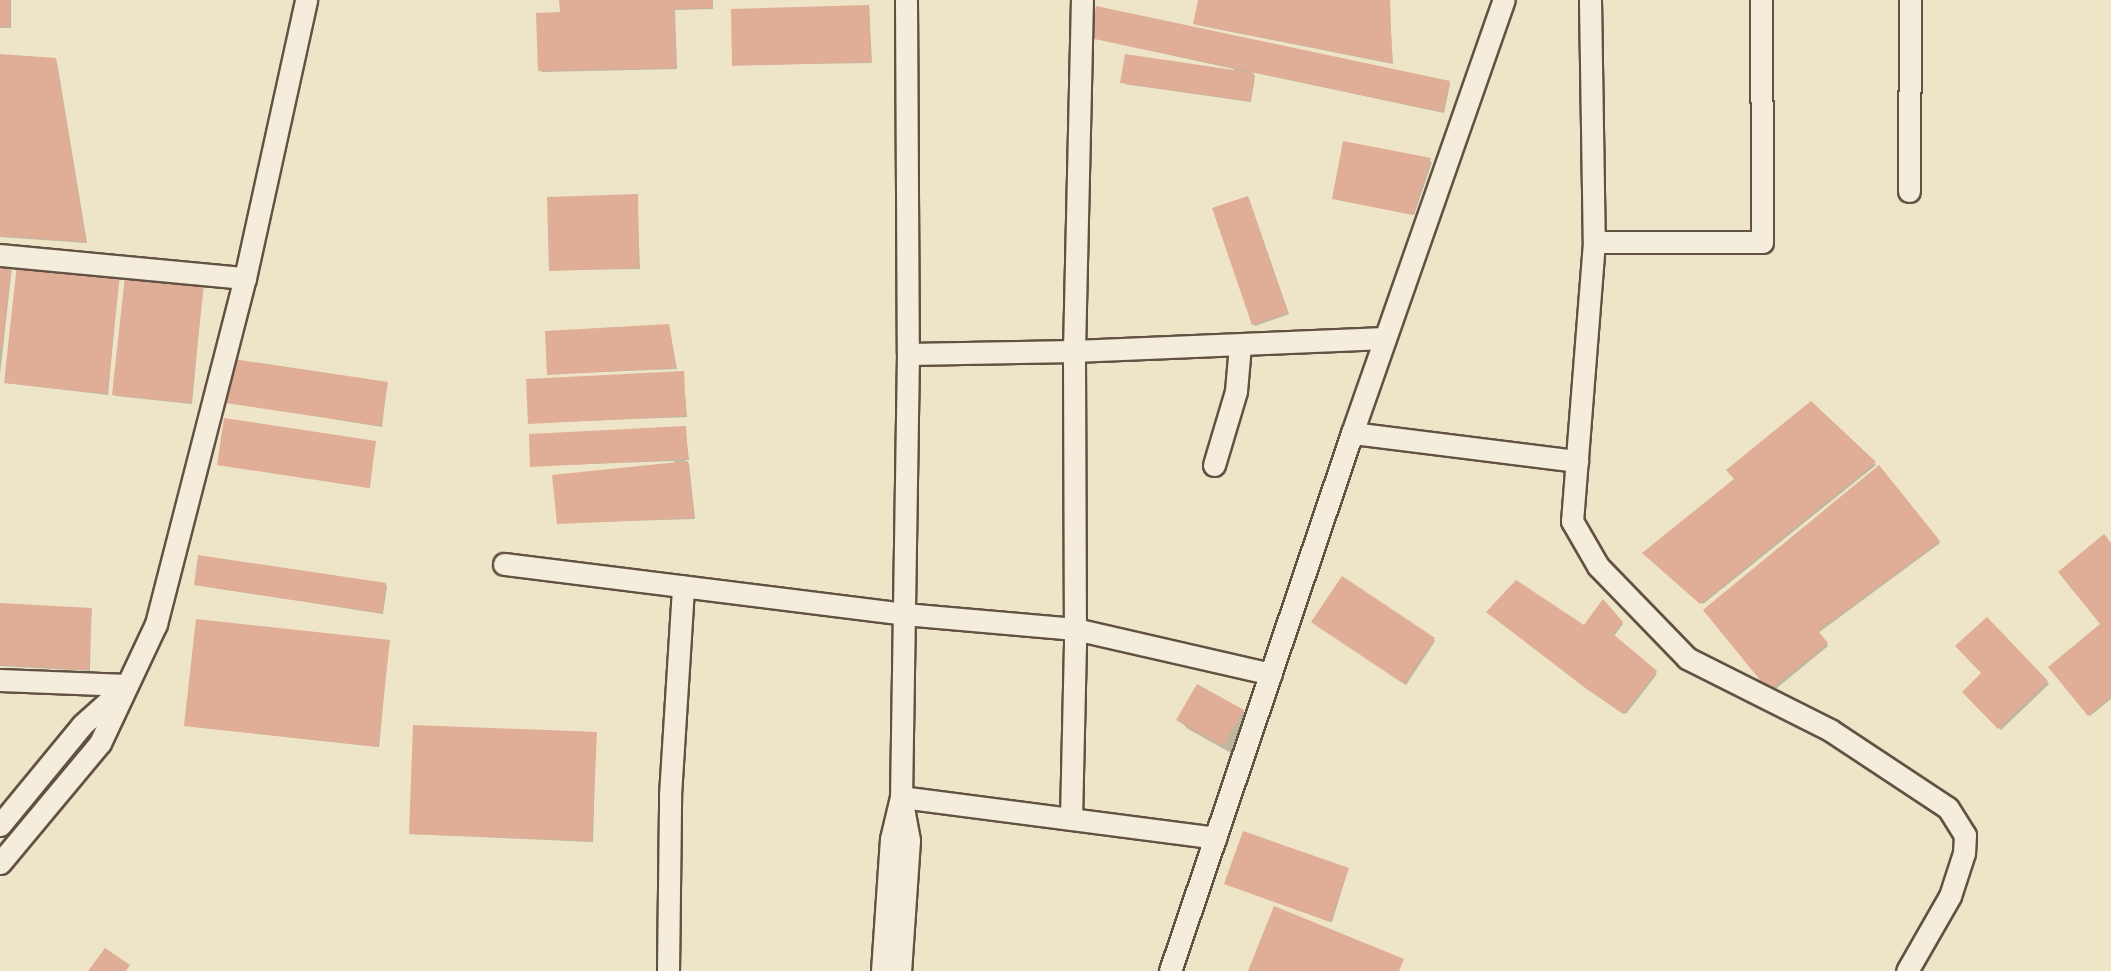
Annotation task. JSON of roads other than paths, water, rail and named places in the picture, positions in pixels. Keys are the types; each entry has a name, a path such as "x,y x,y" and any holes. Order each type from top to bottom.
{"street":[{"path":"0,863 100,743 156,624 245,278 306,0"},
{"path":"900,971 909,839 901,797 908,354 906,0"},
{"path":"1071,820 1075,629 1074,351 1082,0"},
{"path":"1170,971 1352,433 1504,0"},
{"path":"1590,0 1594,242 1572,521 1598,566 1688,658 1830,730 1948,808 1965,835 1964,853 1950,896 1907,971"},
{"path":"1594,242 1762,242 1762,0"},
{"path":"1909,191 1910,0"},
{"path":"0,254 245,278"},
{"path":"908,354 1074,351 1385,338"},
{"path":"1214,465 1236,391 1240,345"},
{"path":"1352,433 1577,461"},
{"path":"504,564 904,614 1075,629 1271,674"},
{"path":"668,971 670,795 683,586"},
{"path":"0,680 127,685"},
{"path":"0,825 82,725 127,685"},
{"path":"901,797 1215,838"},
{"path":"882,971 891,839 901,797"}]}
